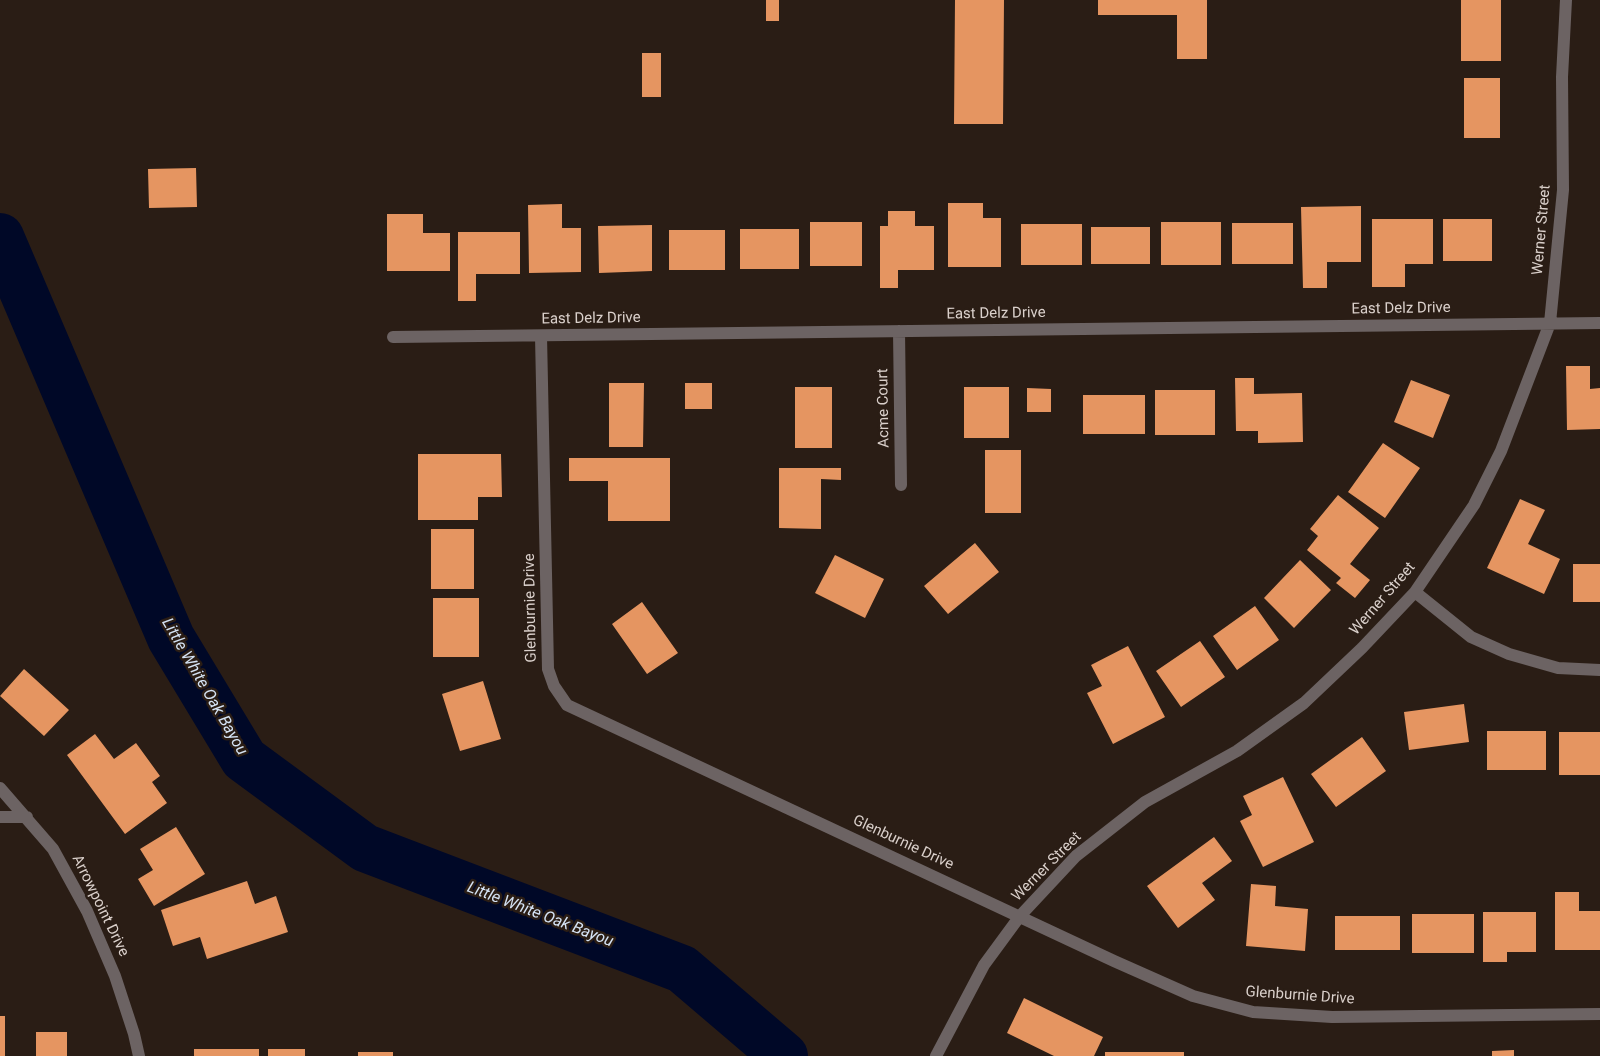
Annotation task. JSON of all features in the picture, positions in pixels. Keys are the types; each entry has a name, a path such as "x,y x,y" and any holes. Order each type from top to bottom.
{"street":[{"name":"Werner Street","path":"936,1056 984,965 1020,916 1076,856 1145,802 1237,751 1304,703 1362,648 1415,592 1474,505 1501,451 1550,324 1563,190 1563,52 1566,0"},
{"name":"East Delz Drive","path":"393,337 1600,323"},
{"name":"Acme Court","path":"899,331 901,485"},
{"name":"Glenburnie Drive","path":"541,336 548,669 554,686 567,705 1020,916 1114,962 1193,996 1253,1012 1332,1017 1600,1014"},
{"path":"1415,592 1471,637 1509,654 1558,668 1600,670"},
{"name":"Arrowpoint Drive","path":"0,788 53,849 87,911 115,976 139,1056"},
{"path":"0,817 27,817"}],"building":[{"path":"766,0 779,0 779,21 766,21"},
{"path":"955,0 1004,0 1003,124 954,124"},
{"path":"1098,0 1207,0 1207,59 1177,59 1177,15 1098,15"},
{"path":"1461,0 1501,0 1501,61 1461,61"},
{"path":"642,53 661,53 661,97 642,97"},
{"path":"1464,78 1500,78 1500,138 1464,138"},
{"path":"196,168 197,207 149,208 148,169"},
{"path":"948,203 983,203 983,218 1001,218 1001,267 948,267"},
{"path":"562,204 562,228 581,228 581,272 529,273 528,205"},
{"path":"1361,206 1361,262 1327,262 1327,288 1303,288 1301,207"},
{"path":"888,211 915,211 915,226 934,226 934,270 898,270 898,288 880,288 880,226 888,226"},
{"path":"387,214 423,214 423,233 450,233 450,271 387,271"},
{"path":"1372,219 1433,219 1433,264 1405,264 1405,287 1372,287"},
{"path":"1443,219 1492,219 1492,261 1443,261"},
{"path":"810,222 862,222 862,266 810,266"},
{"path":"1161,222 1221,222 1221,265 1161,265"},
{"path":"1232,223 1293,223 1293,264 1232,264"},
{"path":"1021,224 1082,224 1082,265 1021,265"},
{"path":"652,225 652,271 599,273 598,226"},
{"path":"1091,227 1150,227 1150,264 1091,264"},
{"path":"740,229 799,229 799,269 740,269"},
{"path":"669,230 725,230 725,270 669,270"},
{"path":"458,232 520,232 520,274 476,274 476,301 458,301"},
{"path":"1566,366 1590,366 1590,389 1600,388 1600,429 1567,430"},
{"path":"1235,378 1254,378 1254,394 1302,393 1303,442 1258,443 1258,431 1236,431"},
{"path":"1411,380 1450,395 1433,438 1394,422"},
{"path":"609,383 644,383 643,447 609,447"},
{"path":"685,383 712,383 712,409 685,409"},
{"path":"795,387 832,387 832,448 795,448"},
{"path":"964,387 1009,387 1009,438 964,438"},
{"path":"1027,388 1051,389 1051,412 1027,412"},
{"path":"1155,390 1215,390 1215,435 1155,435"},
{"path":"1083,395 1145,395 1145,434 1083,434"},
{"path":"1383,443 1420,468 1385,518 1348,492"},
{"path":"985,450 1021,450 1021,513 985,513"},
{"path":"418,454 501,454 502,497 478,497 478,520 418,520"},
{"path":"569,458 670,458 670,521 608,521 608,481 569,481"},
{"path":"779,468 841,468 841,480 821,479 821,529 779,528"},
{"path":"1338,495 1379,528 1350,564 1370,580 1355,598 1336,583 1341,578 1307,550 1318,536 1310,529"},
{"path":"1520,499 1545,510 1528,544 1560,559 1544,594 1487,568"},
{"path":"431,529 474,529 474,589 431,589"},
{"path":"975,543 999,572 948,614 924,586"},
{"path":"835,555 884,579 865,618 815,593"},
{"path":"1300,560 1331,590 1294,628 1264,598"},
{"path":"1573,564 1600,564 1600,602 1573,602"},
{"path":"433,598 479,598 479,657 433,657"},
{"path":"642,602 678,653 647,674 612,624"},
{"path":"1255,606 1279,640 1237,670 1213,636"},
{"path":"1200,641 1225,677 1181,707 1156,671"},
{"path":"1128,646 1165,717 1113,744 1087,693 1102,686 1091,665"},
{"path":"24,669 69,710 44,736 0,696"},
{"path":"483,681 501,739 460,751 442,694"},
{"path":"1464,704 1469,742 1409,750 1404,712"},
{"path":"1487,731 1546,731 1546,770 1487,770"},
{"path":"1559,732 1600,732 1600,775 1559,775"},
{"path":"95,734 114,759 136,743 160,776 152,782 167,803 125,834 67,755"},
{"path":"1362,737 1386,771 1336,807 1311,774"},
{"path":"1283,777 1314,842 1263,867 1240,821 1252,815 1243,796"},
{"path":"176,827 205,874 154,906 138,879 153,870 140,849"},
{"path":"1214,837 1232,861 1202,883 1215,900 1178,928 1147,886"},
{"path":"247,881 255,904 276,896 288,932 207,959 200,937 173,946 161,910"},
{"path":"1251,884 1276,886 1275,906 1308,909 1305,951 1246,946"},
{"path":"1555,892 1579,892 1579,911 1600,911 1600,950 1555,950"},
{"path":"1483,912 1536,912 1536,952 1507,952 1507,962 1483,962"},
{"path":"1412,914 1474,914 1474,953 1412,953"},
{"path":"1335,916 1400,916 1400,950 1335,950"},
{"path":"1024,998 1103,1037 1094,1056 1054,1056 1007,1033"},
{"path":"0,1016 5,1016 5,1056 0,1056"},
{"path":"36,1032 67,1032 67,1056 36,1056"},
{"path":"194,1049 259,1049 259,1056 194,1056"},
{"path":"268,1049 305,1049 305,1056 268,1056"},
{"path":"1514,1050 1514,1056 1492,1056 1492,1051"},
{"path":"358,1052 393,1052 393,1056 358,1056"},
{"path":"1105,1052 1184,1052 1184,1056 1105,1056"}],"waterway":[{"name":"Little White Oak Bayou","path":"0,237 171,638 244,759 365,848 682,969 784,1056"}]}
